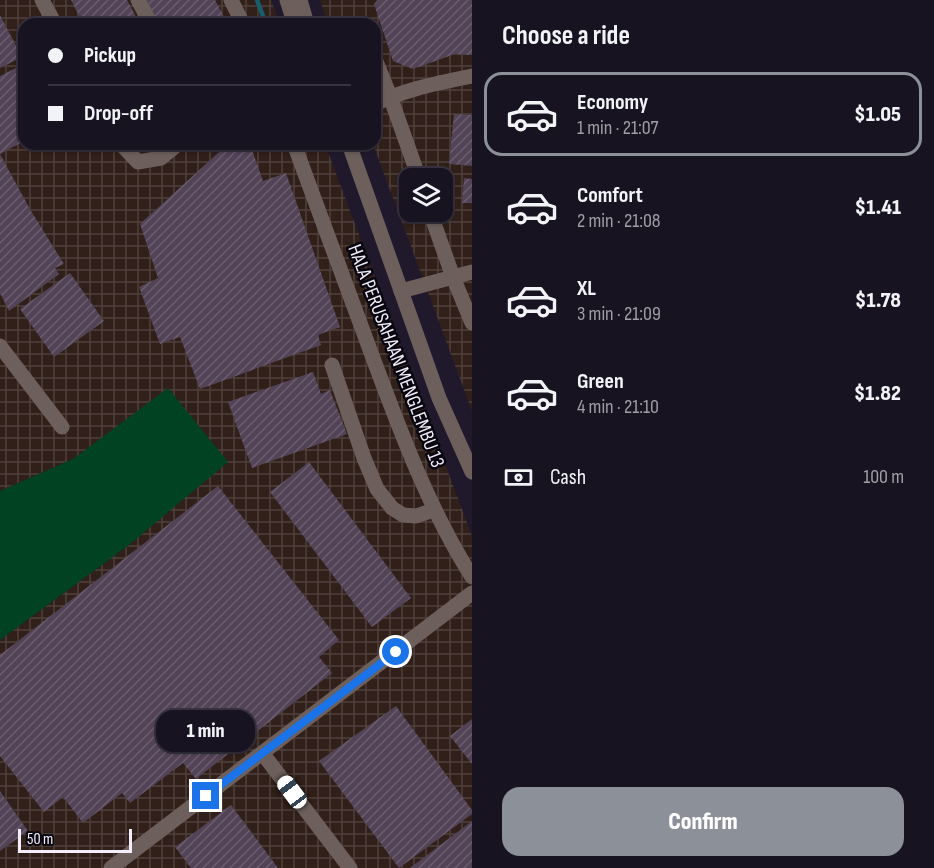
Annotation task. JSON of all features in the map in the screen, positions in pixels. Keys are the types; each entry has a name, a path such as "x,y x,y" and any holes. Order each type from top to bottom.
{"street":[{"path":"42,0 52,18"},
{"path":"138,0 148,18"},
{"path":"231,0 240,18"},
{"path":"286,0 293,18"},
{"path":"300,0 305,18"},
{"path":"381,74 415,168"},
{"path":"381,101 390,96 433,84 472,76"},
{"path":"127,150 138,162 161,158 170,150"},
{"name":"HALA PERUSAHAAN MENGLEMBU 13","path":"296,150 400,430 434,510 455,551 472,577"},
{"name":"HALA PERUSAHAAN MENGLEMBU 13","path":"351,150 439,398 472,472"},
{"path":"434,222 472,323"},
{"path":"400,291 472,272"},
{"path":"0,346 62,427"},
{"path":"332,365 376,489 392,508 403,515 416,516 434,510"},
{"path":"111,868 472,593"},
{"path":"263,754 350,868"}],"shaded area":[{"path":"0,0 271,0 278,18 18,18 18,150 327,150 472,536 472,868 0,868 0,640 129,545 73,459 0,491"},
{"path":"320,0 472,0 472,411 402,222 453,222 453,168 399,168 399,214 375,150 381,150 381,18 326,18"}],"green space":[{"path":"168,388 228,462 129,545 0,640 0,491 73,459"}],"building":[{"path":"71,0 127,0 137,18 80,18"},
{"path":"146,0 215,0 225,18 156,18"},
{"path":"378,0 472,0 472,55 455,54 413,69 393,61 381,25 381,18 379,18 374,4"},
{"path":"0,15 18,49 18,59 0,68"},
{"path":"18,67 18,144 0,154 0,76"},
{"path":"454,114 472,115 472,166 449,164"},
{"path":"221,150 252,150 263,181 286,173 340,327 318,335 321,345 200,389 180,337 160,344 139,287 158,278 140,224"},
{"path":"0,154 31,211 64,264 55,268 59,274 9,311 0,293"},
{"path":"464,178 472,179 472,203 462,203"},
{"path":"70,273 104,321 54,357 20,309"},
{"path":"313,372 321,394 330,390 347,434 252,468 228,402"},
{"path":"309,462 411,598 372,627 270,492"},
{"path":"218,486 339,640 319,657 332,673 196,779 183,763 130,803 122,793 83,823 63,797 44,812 0,756 0,655"},
{"path":"396,706 472,810 472,814 399,868 319,761"},
{"path":"472,719 472,764 450,736"},
{"path":"0,791 28,831 0,851"},
{"path":"231,805 278,868 191,868 175,847"},
{"path":"472,821 472,868 410,868"}],"waterway":[{"path":"257,0 264,18"}],"route":[{"path":"206,796 396,652"}]}
